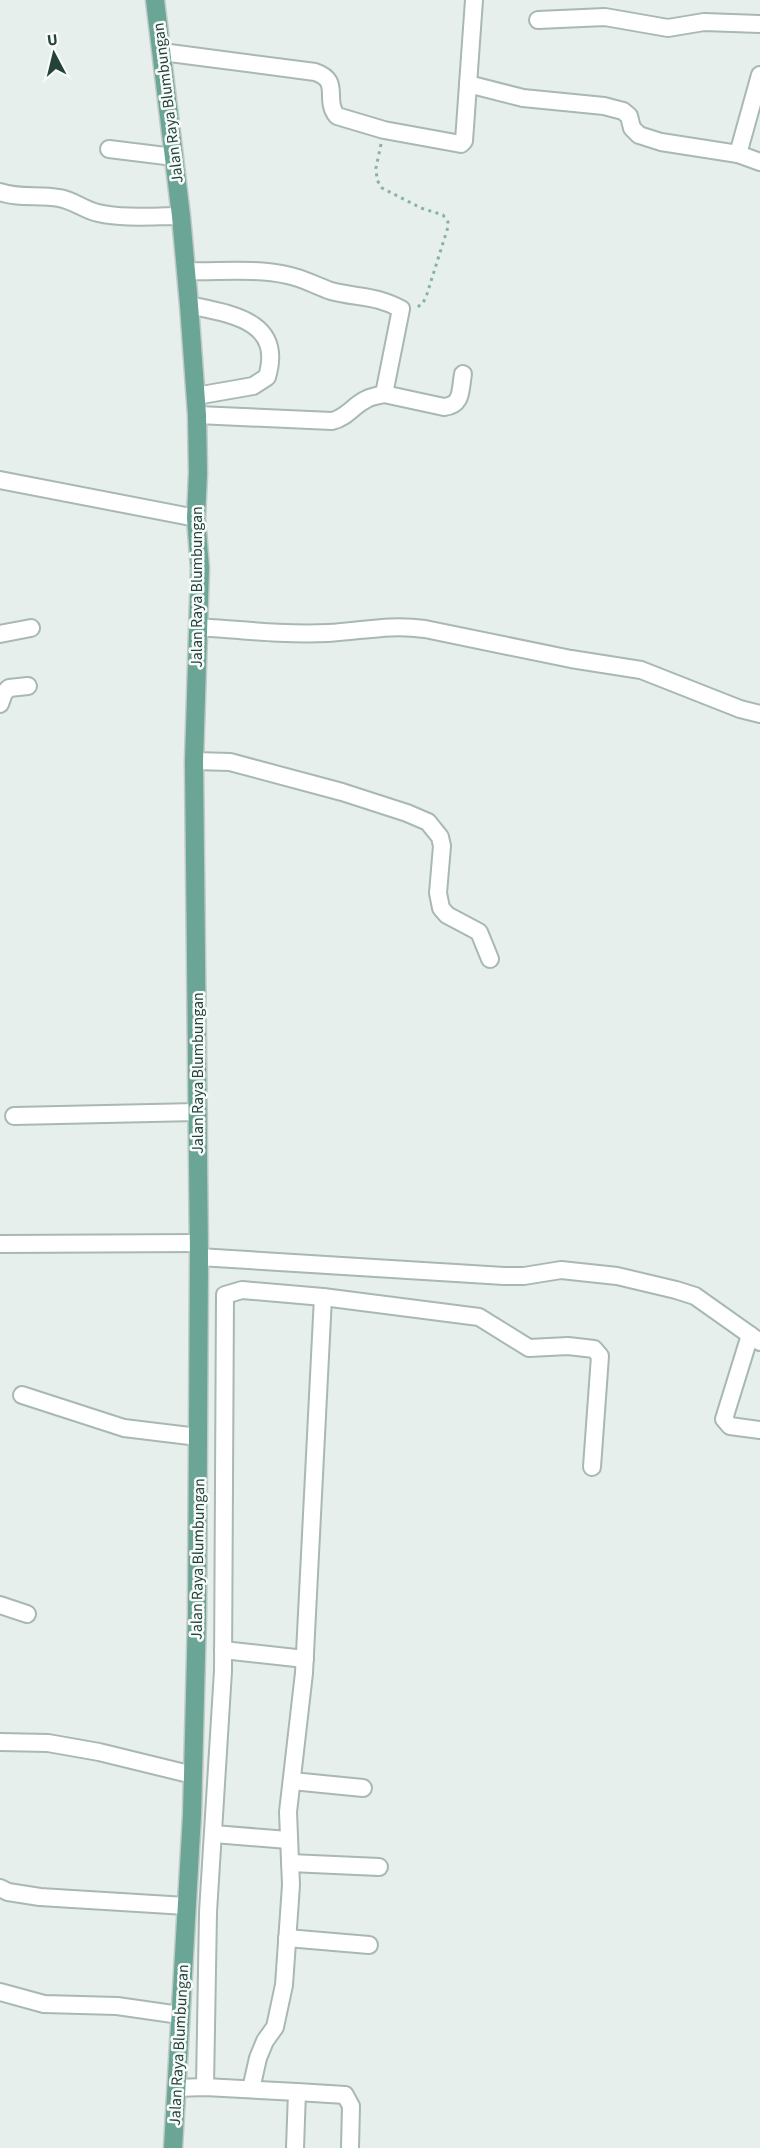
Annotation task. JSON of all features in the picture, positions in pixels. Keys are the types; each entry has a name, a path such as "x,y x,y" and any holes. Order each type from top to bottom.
{"main road":[{"name":"Jalan Raya Blumbungan","path":"155,0 181,216 189,305 197,415 196,518 200,568 194,761 199,1250 193,1775 173,2148"}],"street":[{"path":"162,52 315,72 323,75 331,84 331,103 333,112 337,116 384,130 461,144 464,141 474,0"},
{"path":"538,20 605,17 668,28 704,22 760,24"},
{"path":"738,154 754,118 760,75"},
{"path":"468,84 523,98 604,106 623,111 629,116 632,128 639,135 661,142 738,154 760,162"},
{"path":"109,150 174,157"},
{"path":"0,192 9,195 56,197 96,212 122,216 181,216"},
{"path":"186,271 287,275 329,290 387,301 401,309 384,394"},
{"path":"189,305 232,315 254,326 264,334 271,354 267,377 254,386 195,396"},
{"path":"197,415 332,421 341,419 362,401 384,394 444,407 453,406 459,399 463,374"},
{"path":"0,480 196,518"},
{"path":"198,627 284,633 330,633 380,626 425,629 640,670 740,709 760,714"},
{"path":"0,634 31,628"},
{"path":"0,704 4,693 9,688 28,686"},
{"path":"194,761 230,762 342,792 428,822 440,837 442,846 438,893 441,908 447,915 479,932 490,959"},
{"path":"14,1116 197,1112"},
{"path":"0,1244 199,1250 504,1276 524,1276 561,1270 617,1276 695,1296 755,1339 724,1419 730,1426 760,1430"},
{"path":"205,2087 208,1912 223,1650 225,1295 242,1290 479,1317 529,1348 568,1346 594,1349 600,1356 592,1467"},
{"path":"251,2090 258,2058 265,2041 275,2027 284,1985 290,1863 288,1812 305,1659 324,1298"},
{"path":"22,1395 124,1428 198,1437"},
{"path":"0,1605 27,1614"},
{"path":"223,1650 305,1659"},
{"path":"0,1742 48,1743 99,1752 193,1775"},
{"path":"292,1781 363,1788"},
{"path":"214,1834 288,1840"},
{"path":"290,1863 379,1867"},
{"path":"0,1888 8,1892 40,1897 186,1906"},
{"path":"287,1938 369,1945"},
{"path":"0,1992 44,2004 117,2007 180,2015"},
{"path":"176,2088 205,2087 345,2095 351,2106 350,2148"},
{"path":"295,2148 297,2092"}],"path":[{"path":"384,130 376,168 377,180 382,188 421,208 443,215 448,222 423,303 412,310 401,309"}]}
